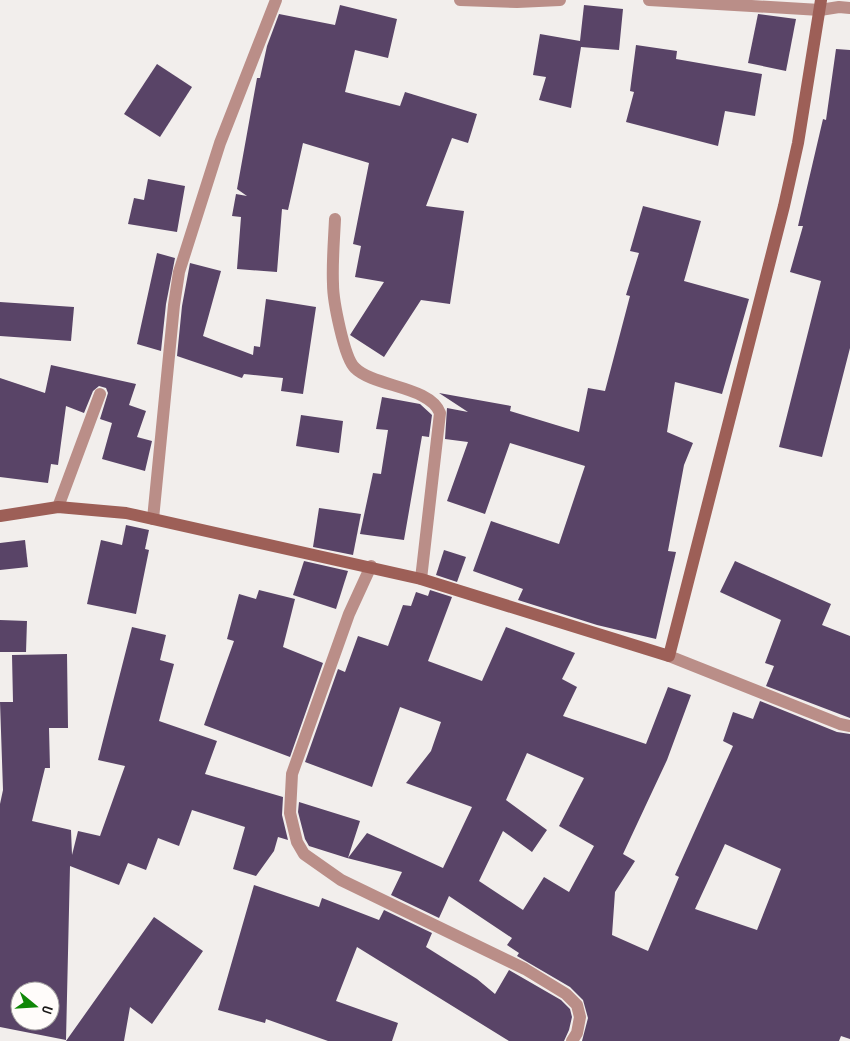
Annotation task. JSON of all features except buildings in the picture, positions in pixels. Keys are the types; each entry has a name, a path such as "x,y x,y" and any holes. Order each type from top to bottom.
{"street":[{"path":"153,519 174,305 180,272 220,143 276,0"},
{"path":"460,0 518,2 560,0"},
{"path":"649,0 820,5 850,8"},
{"path":"669,656 784,206 798,143 820,5"},
{"path":"335,219 333,286 346,355 359,371 426,398 436,405 440,413 421,579"},
{"path":"58,507 100,394"},
{"path":"0,516 58,507 126,513 371,566 421,579 669,656 840,724 850,726"},
{"path":"371,566 349,614 292,774 290,813 296,842 304,854 341,880 543,978 566,994 577,1005 580,1017 572,1041"}]}
